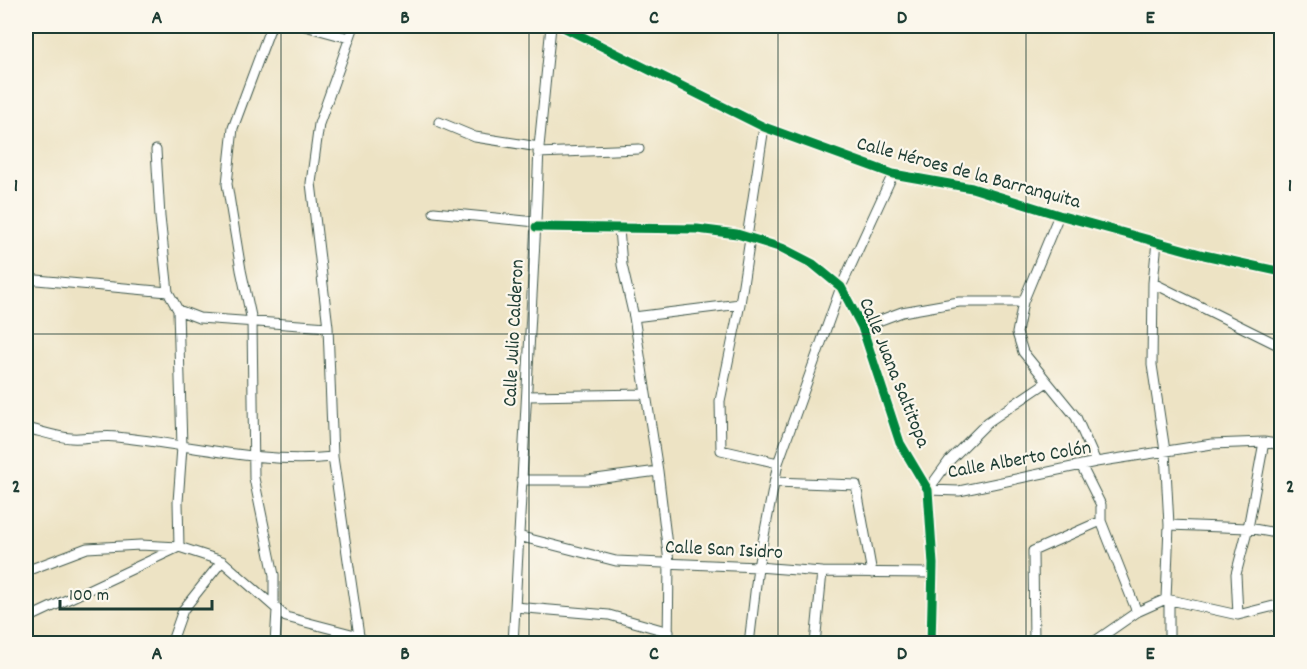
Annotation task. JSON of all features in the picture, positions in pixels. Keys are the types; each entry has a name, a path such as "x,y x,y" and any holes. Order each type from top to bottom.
{"street":[{"path":"271,26 233,128 227,184 252,321 254,478 274,575 275,644"},
{"path":"305,26 349,38"},
{"path":"354,26 319,124 311,183 328,327 333,457 359,636"},
{"name":"Calle Julio Calderon","path":"513,644 538,150 552,26"},
{"name":"Calle Héroes de la Barranquita","path":"561,26 764,127 893,174 972,188 1059,215 1204,255 1281,272"},
{"path":"440,122 476,137 538,150 625,151 639,149"},
{"path":"764,127 740,304 720,401 721,450 778,463"},
{"path":"156,150 168,292 178,310 182,447 178,502 179,547"},
{"path":"749,644 758,567 778,463 842,287 893,174"},
{"name":"Calle Juana Saltitopa","path":"434,212 536,224 619,229 697,229 736,234 782,248 813,264 842,287 862,327 900,444 928,490 932,573 931,644"},
{"path":"1059,215 1023,302 1017,333 1023,352 1076,417 1096,462"},
{"path":"619,229 622,265 634,317 658,471 669,562 668,644"},
{"path":"1157,241 1153,284 1152,364 1165,452 1169,525 1167,600 1169,644"},
{"path":"26,279 168,292"},
{"path":"1153,284 1281,348"},
{"path":"862,327 902,312 959,302 1023,302"},
{"path":"634,317 740,304"},
{"path":"178,310 199,318 328,327"},
{"name":"Calle Alberto Colón","path":"928,490 949,460 988,422 1047,382"},
{"path":"527,396 646,394"},
{"path":"26,428 70,438 115,437 182,447 306,460 333,457"},
{"path":"1238,615 1236,574 1248,528 1264,442"},
{"name":"Calle Alberto Colón","path":"928,490 959,491 1096,462 1212,444 1264,442 1281,445"},
{"path":"1081,465 1101,505 1101,521 1137,612"},
{"path":"521,480 588,480 658,471"},
{"path":"775,482 856,485 872,573"},
{"path":"1034,644 1033,551 1101,521"},
{"path":"1169,525 1248,528 1281,534"},
{"name":"Calle San Isidro","path":"518,536 616,561 669,562 822,572 932,573"},
{"path":"26,571 87,548 140,545 179,547 222,561 286,617 359,636 368,644"},
{"path":"26,619 179,547"},
{"path":"169,643 183,610 222,561"},
{"path":"815,644 822,572"},
{"path":"1091,644 1137,612 1167,600 1238,615 1281,604"},
{"path":"515,607 609,615 669,632"}],"cycle path":[{"path":"561,26 764,127 893,174 972,188 1059,215 1204,255 1282,272"},
{"path":"536,227 697,229 737,234 782,248 813,264 841,287 862,327 900,443 928,490 933,564 931,644"}]}
